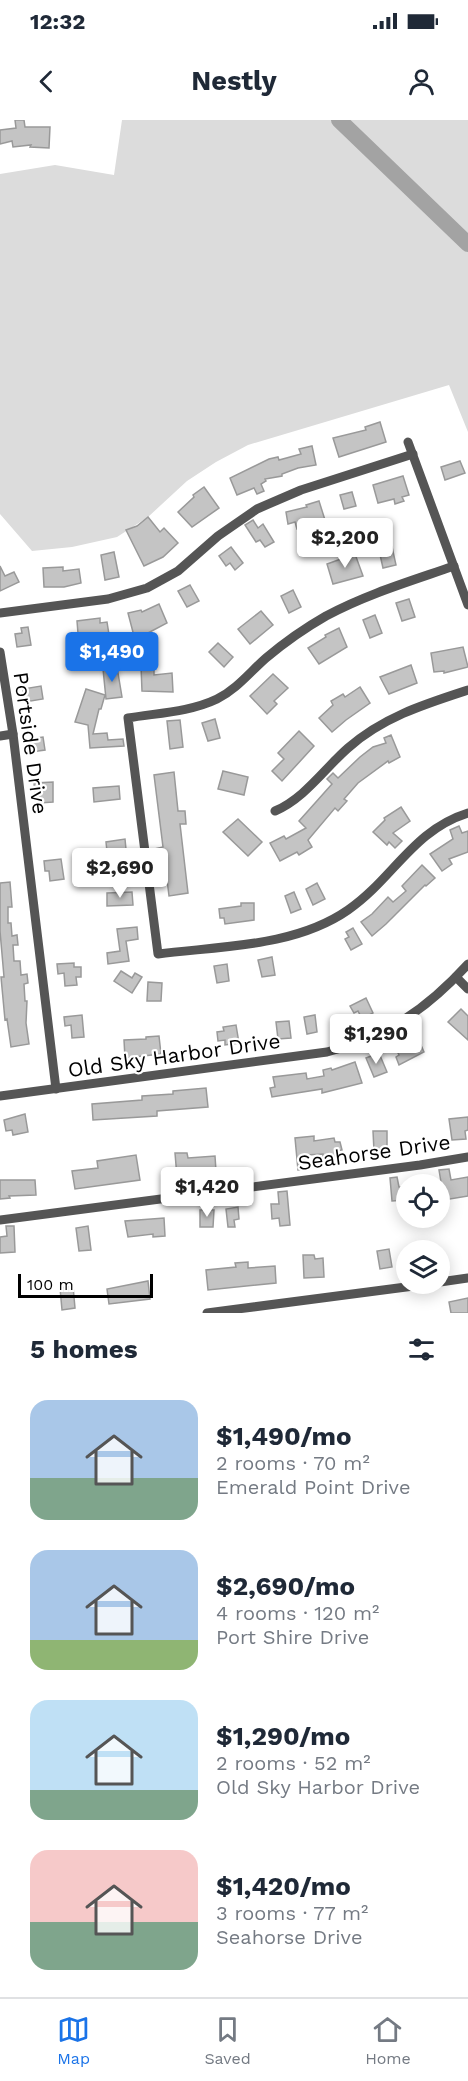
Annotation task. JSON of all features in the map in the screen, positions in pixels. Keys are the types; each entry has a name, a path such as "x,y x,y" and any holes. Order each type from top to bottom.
{"street":[{"path":"408,442 468,605"},
{"path":"0,613 108,599 140,591 178,571 228,528 257,508 301,490 413,454"},
{"path":"454,566 394,586 327,616 296,635 237,686 218,698 186,709 128,718 158,954 268,940 291,935 332,919 363,898 424,836 454,817 468,813"},
{"name":"Portside Drive","path":"0,652 13,734 56,1089"},
{"path":"275,811 297,799 348,748 367,733 410,710 468,690"},
{"path":"0,735 13,734"},
{"name":"Old Sky Harbor Drive","path":"0,1096 327,1052 352,1046 398,1024 436,997 468,964"},
{"path":"456,977 468,989"},
{"name":"Seahorse Drive","path":"0,1220 468,1157"},
{"path":"450,1281 468,1278"},
{"path":"207,1313 396,1288"}],"shaded area":[{"path":"122,120 468,120 468,432 449,385 248,445 187,481 148,517 117,537 72,547 32,551 0,514 0,174 55,165 114,175"}],"building":[{"path":"15,120 24,120 25,127 50,127 49,148 30,147 31,145 13,147 12,141 0,144 0,130 16,128"},
{"path":"380,422 386,442 339,457 333,438 366,430 365,427"},
{"path":"312,446 316,465 298,468 282,476 265,479 266,481 261,484 264,491 257,494 254,488 237,495 230,478 269,459 278,457 279,460 301,454 299,449"},
{"path":"460,461 465,473 445,480 441,467"},
{"path":"403,476 409,495 402,497 404,501 395,504 394,499 378,503 373,485"},
{"path":"204,487 219,508 192,527 178,512 194,497 193,495"},
{"path":"352,492 356,506 344,509 340,495"},
{"path":"319,501 325,520 297,529 295,522 288,524 286,512 307,507 306,505"},
{"path":"148,517 160,532 164,528 178,543 163,557 144,566 126,530 137,526"},
{"path":"253,520 258,528 263,524 274,542 265,547 260,540 256,542 245,525"},
{"path":"231,547 243,563 235,570 230,563 226,566 219,556"},
{"path":"392,547 396,565 383,568 379,550"},
{"path":"114,552 119,577 105,580 101,555"},
{"path":"355,554 363,576 333,584 327,564"},
{"path":"0,566 5,576 14,572 19,582 0,591"},
{"path":"63,567 63,571 79,569 81,583 64,587 44,587 43,568"},
{"path":"190,585 199,601 187,607 178,591"},
{"path":"293,590 301,607 289,613 281,596"},
{"path":"409,599 415,617 402,621 396,603"},
{"path":"159,604 167,623 148,633 134,636 128,613 141,610 142,612"},
{"path":"261,611 273,625 250,644 238,629"},
{"path":"375,615 382,633 370,638 363,620"},
{"path":"100,618 100,623 107,622 110,641 79,646 77,621"},
{"path":"28,627 31,645 17,647 15,634 22,633 21,628"},
{"path":"339,628 347,647 319,664 308,648"},
{"path":"218,643 233,657 224,667 209,652"},
{"path":"463,647 468,667 444,673 444,671 434,672 431,653"},
{"path":"411,665 417,683 389,694 380,677"},
{"path":"141,666 154,666 154,675 172,673 173,692 142,691"},
{"path":"117,667 122,697 106,699 103,669"},
{"path":"273,674 288,688 274,701 277,704 267,714 250,696"},
{"path":"41,686 43,699 25,702 23,689"},
{"path":"360,687 370,703 332,732 319,718 333,705 331,701 343,694 345,697"},
{"path":"86,689 105,695 93,734 107,733 108,740 123,739 124,746 90,748 88,725 75,722"},
{"path":"215,719 220,738 208,741 202,723"},
{"path":"180,720 183,747 170,749 167,721"},
{"path":"299,731 314,746 282,781 272,771 284,759 278,753"},
{"path":"391,735 400,757 389,763 388,761 358,783 344,799 347,801 338,811 335,808 308,840 312,847 299,855 297,852 280,861 270,843 284,836 286,839 306,828 299,821 332,784 327,779 333,773 338,778 373,747 386,743 384,738"},
{"path":"43,737 45,750 31,752 29,739"},
{"path":"223,771 248,777 244,795 218,789"},
{"path":"174,772 178,811 185,811 186,824 180,824 188,893 169,896 164,855 155,856 154,849 163,847 154,775"},
{"path":"53,782 53,802 39,803 39,793 35,793 34,783"},
{"path":"119,786 120,799 94,802 93,788"},
{"path":"401,807 410,821 393,833 402,841 395,848 389,842 387,845 373,832 385,820 384,818"},
{"path":"238,819 262,842 248,856 223,832"},
{"path":"459,826 462,833 468,831 468,852 449,859 452,864 442,871 430,854 453,839 450,830"},
{"path":"125,839 128,870 109,871 106,842"},
{"path":"61,859 64,879 50,881 49,871 45,871 44,861"},
{"path":"422,865 435,878 372,936 361,922 388,897 393,902 406,891 402,886"},
{"path":"10,882 12,907 8,907 8,923 11,923 12,936 17,935 18,945 13,945 14,961 20,961 21,975 27,974 28,983 24,984 29,1044 11,1047 7,1019 5,1020 0,931 0,883"},
{"path":"317,883 325,899 313,905 306,889"},
{"path":"132,892 133,905 107,906 107,893"},
{"path":"294,892 301,909 291,913 285,896"},
{"path":"241,903 254,903 254,920 225,924 224,918 220,918 219,909 241,906"},
{"path":"137,927 138,939 126,941 129,961 108,964 107,953 120,951 117,929"},
{"path":"353,928 362,944 351,950 345,939 349,937 346,932"},
{"path":"272,957 275,975 262,977 258,960"},
{"path":"74,963 74,967 81,967 81,977 76,977 77,985 65,986 64,973 58,974 57,964"},
{"path":"227,964 229,981 217,983 214,966"},
{"path":"121,971 132,978 135,973 142,977 132,993 114,981"},
{"path":"148,982 162,983 161,1001 147,1001"},
{"path":"366,998 373,1013 362,1019 358,1011 354,1013 350,1006"},
{"path":"461,1009 468,1016 468,1040 448,1022"},
{"path":"82,1015 84,1037 72,1038 71,1025 65,1026 64,1017"},
{"path":"315,1015 317,1032 307,1034 304,1017"},
{"path":"289,1021 291,1038 278,1039 276,1022"},
{"path":"236,1025 239,1043 225,1045 225,1040 218,1041 217,1032 224,1031 223,1027"},
{"path":"416,1034 424,1052 399,1065 396,1057 399,1055 394,1045"},
{"path":"159,1036 161,1054 125,1058 124,1040"},
{"path":"379,1053 387,1072 374,1077 366,1058"},
{"path":"355,1062 362,1083 322,1093 322,1089 272,1097 270,1088 275,1087 273,1077 306,1073 307,1079 324,1076 323,1070 331,1068 332,1070"},
{"path":"206,1088 208,1107 157,1111 157,1116 93,1120 92,1104 142,1100 142,1096 173,1094 173,1091"},
{"path":"25,1114 28,1132 13,1135 12,1130 6,1131 4,1120"},
{"path":"468,1117 466,1139 452,1140 449,1119"},
{"path":"373,1131 387,1131 387,1150 374,1151"},
{"path":"314,1136 314,1141 334,1138 335,1142 340,1142 342,1150 336,1151 337,1156 323,1158 323,1154 307,1155 309,1169 298,1170 295,1138"},
{"path":"175,1153 187,1153 188,1158 215,1156 216,1171 188,1173 188,1176 177,1177"},
{"path":"136,1155 140,1180 75,1189 72,1171 98,1168 97,1161"},
{"path":"449,1169 450,1174 440,1174 439,1170"},
{"path":"450,1174 451,1180 468,1177 468,1196 450,1199"},
{"path":"396,1177 396,1201 392,1201 390,1178"},
{"path":"0,1180 35,1180 36,1195 9,1196 10,1198 0,1199"},
{"path":"287,1191 290,1225 280,1226 279,1218 272,1219 271,1204 279,1204 278,1192"},
{"path":"238,1207 239,1219 234,1220 235,1227 228,1227 226,1209"},
{"path":"200,1210 214,1210 213,1227 200,1227"},
{"path":"164,1218 165,1236 153,1237 153,1234 128,1237 125,1221"},
{"path":"6,1226 14,1226 15,1252 0,1253 0,1237 7,1236"},
{"path":"88,1226 91,1250 79,1251 76,1228"},
{"path":"389,1249 392,1267 380,1269 377,1251"},
{"path":"303,1255 314,1255 315,1259 323,1258 324,1277 304,1278"},
{"path":"248,1262 248,1268 275,1266 276,1283 208,1290 206,1270 236,1267 235,1263"},
{"path":"148,1281 150,1299 109,1304 107,1289"},
{"path":"73,1286 75,1308 62,1310 60,1288"},
{"path":"468,1298 468,1313 451,1313 449,1302"}],"waterway":[{"path":"339,120 468,244"}]}
